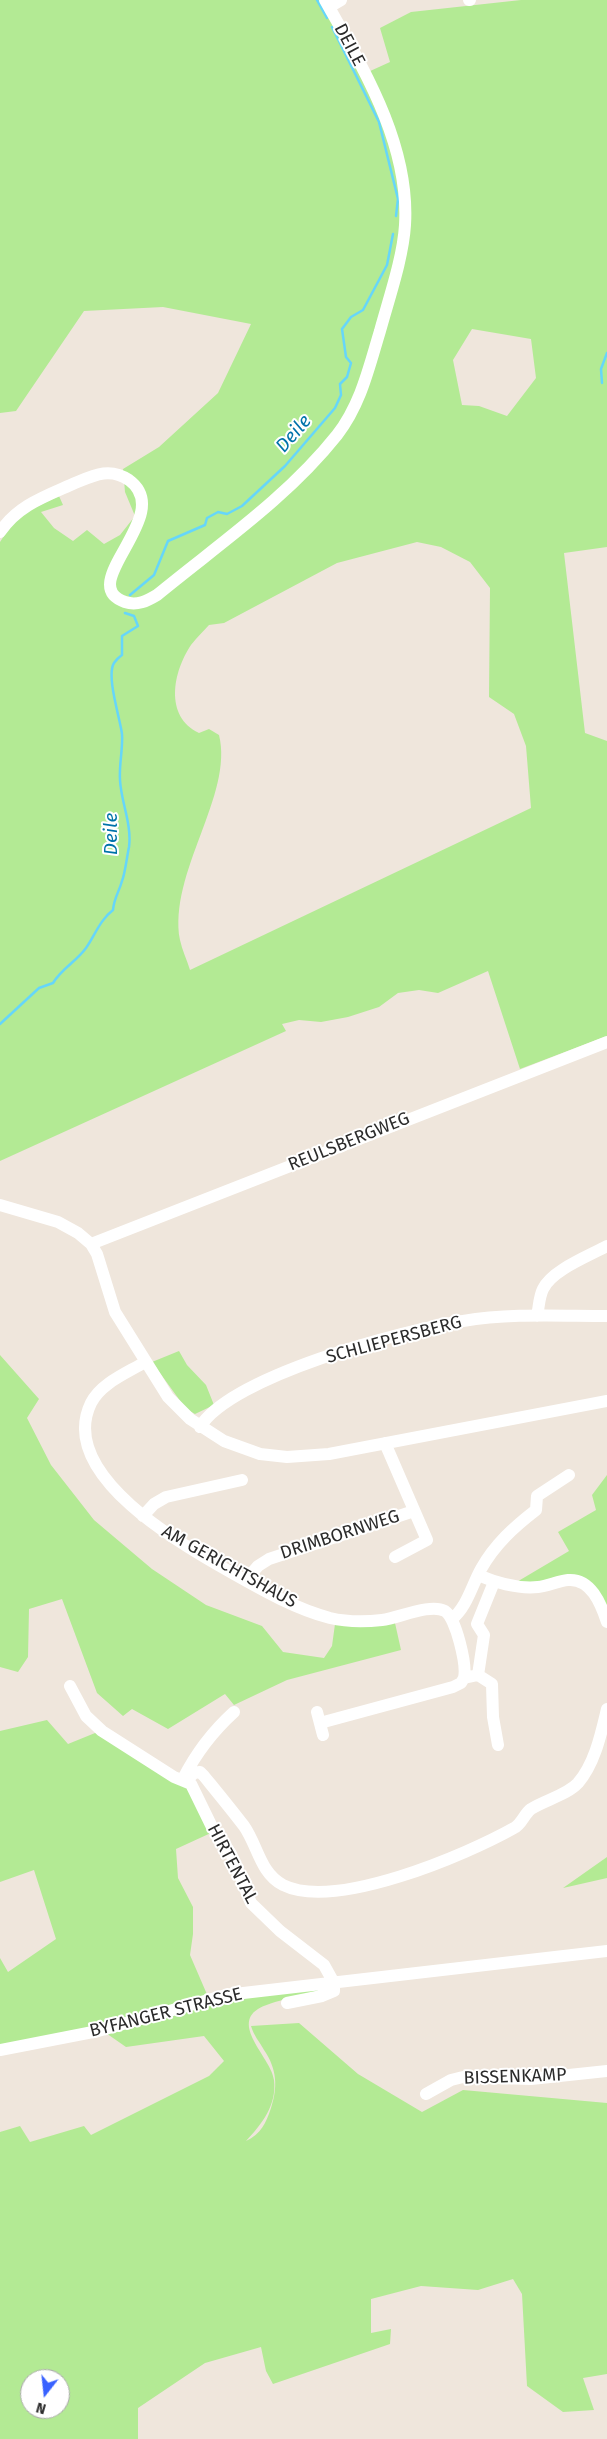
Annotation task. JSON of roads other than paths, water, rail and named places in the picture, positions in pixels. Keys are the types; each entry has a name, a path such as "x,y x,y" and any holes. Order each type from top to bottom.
{"street":[{"path":"327,4 341,0"},
{"name":"DEILE","path":"0,532 10,518 25,506 95,474 110,472 126,478 140,492 143,511 111,575 109,584 112,593 120,600 129,603 142,603 157,595 285,492 337,435 351,415 362,393 388,303 404,237 405,200 396,152 377,99 327,4"},
{"name":"REULSBERGWEG","path":"91,1244 607,1042"},
{"path":"0,1205 58,1222 78,1233 91,1244 97,1254 110,1304 168,1397 200,1427 224,1441 250,1451 287,1457 330,1454 607,1401"},
{"path":"538,1316 542,1291 548,1281 559,1272 607,1246"},
{"name":"SCHLIEPERSBERG","path":"200,1427 210,1414 247,1391 288,1370 370,1342 464,1321 538,1316 607,1316"},
{"name":"AM GERICHTSHAUS","path":"145,1362 105,1386 96,1395 88,1412 85,1425 87,1441 101,1469 110,1483 143,1516 172,1538 246,1580 316,1614 340,1620 382,1620 439,1608 447,1612 452,1619"},
{"path":"385,1443 427,1540 395,1557"},
{"path":"320,1723 453,1687 461,1683 464,1678 465,1665 452,1619 459,1613 478,1576 504,1536 536,1510 537,1496 569,1475"},
{"path":"143,1516 161,1499 224,1476 242,1480"},
{"name":"DRIMBORNWEG","path":"246,1580 258,1566 269,1559 414,1511"},
{"path":"478,1576 494,1582 532,1587 578,1580 592,1590 607,1622"},
{"path":"478,1674 484,1635 477,1624 494,1582"},
{"path":"464,1678 478,1674"},
{"path":"478,1674 492,1684 498,1745"},
{"path":"70,1686 92,1724 174,1778 184,1780 194,1773 200,1772 244,1827 266,1872 274,1880 298,1890 335,1891 365,1885 428,1866 516,1827 531,1809 577,1784 594,1753 607,1709"},
{"path":"184,1780 197,1753 211,1734 234,1712"},
{"name":"HIRTENTAL","path":"184,1780 191,1784 212,1826 230,1854 251,1903 280,1931 324,1965 334,1983"},
{"name":"BYFANGER STRASSE","path":"0,2050 98,2031 226,1995 607,1951"},
{"path":"287,2003 322,1996 334,1991 334,1983"},
{"name":"BISSENKAMP","path":"426,2094 451,2080 463,2076 531,2079 607,2071"}],"waterway":[{"name":"Deile","path":"317,0 327,18"},
{"name":"Deile","path":"332,27 379,122 398,199 396,216"},
{"name":"Deile","path":"130,595 154,575 168,541 205,525 207,518 218,512 227,514 242,506 285,466 335,408 341,395 340,384 347,377 351,363 346,357 342,329 351,317 363,310 387,265 393,234"},
{"path":"602,383 601,369 607,353"},
{"name":"Deile","path":"0,1024 39,988 53,983 82,953 101,923 113,910 115,898 123,878 130,838 121,788 122,734 112,687 112,669 115,662 122,655 122,636 138,626 134,616 125,613"}]}
